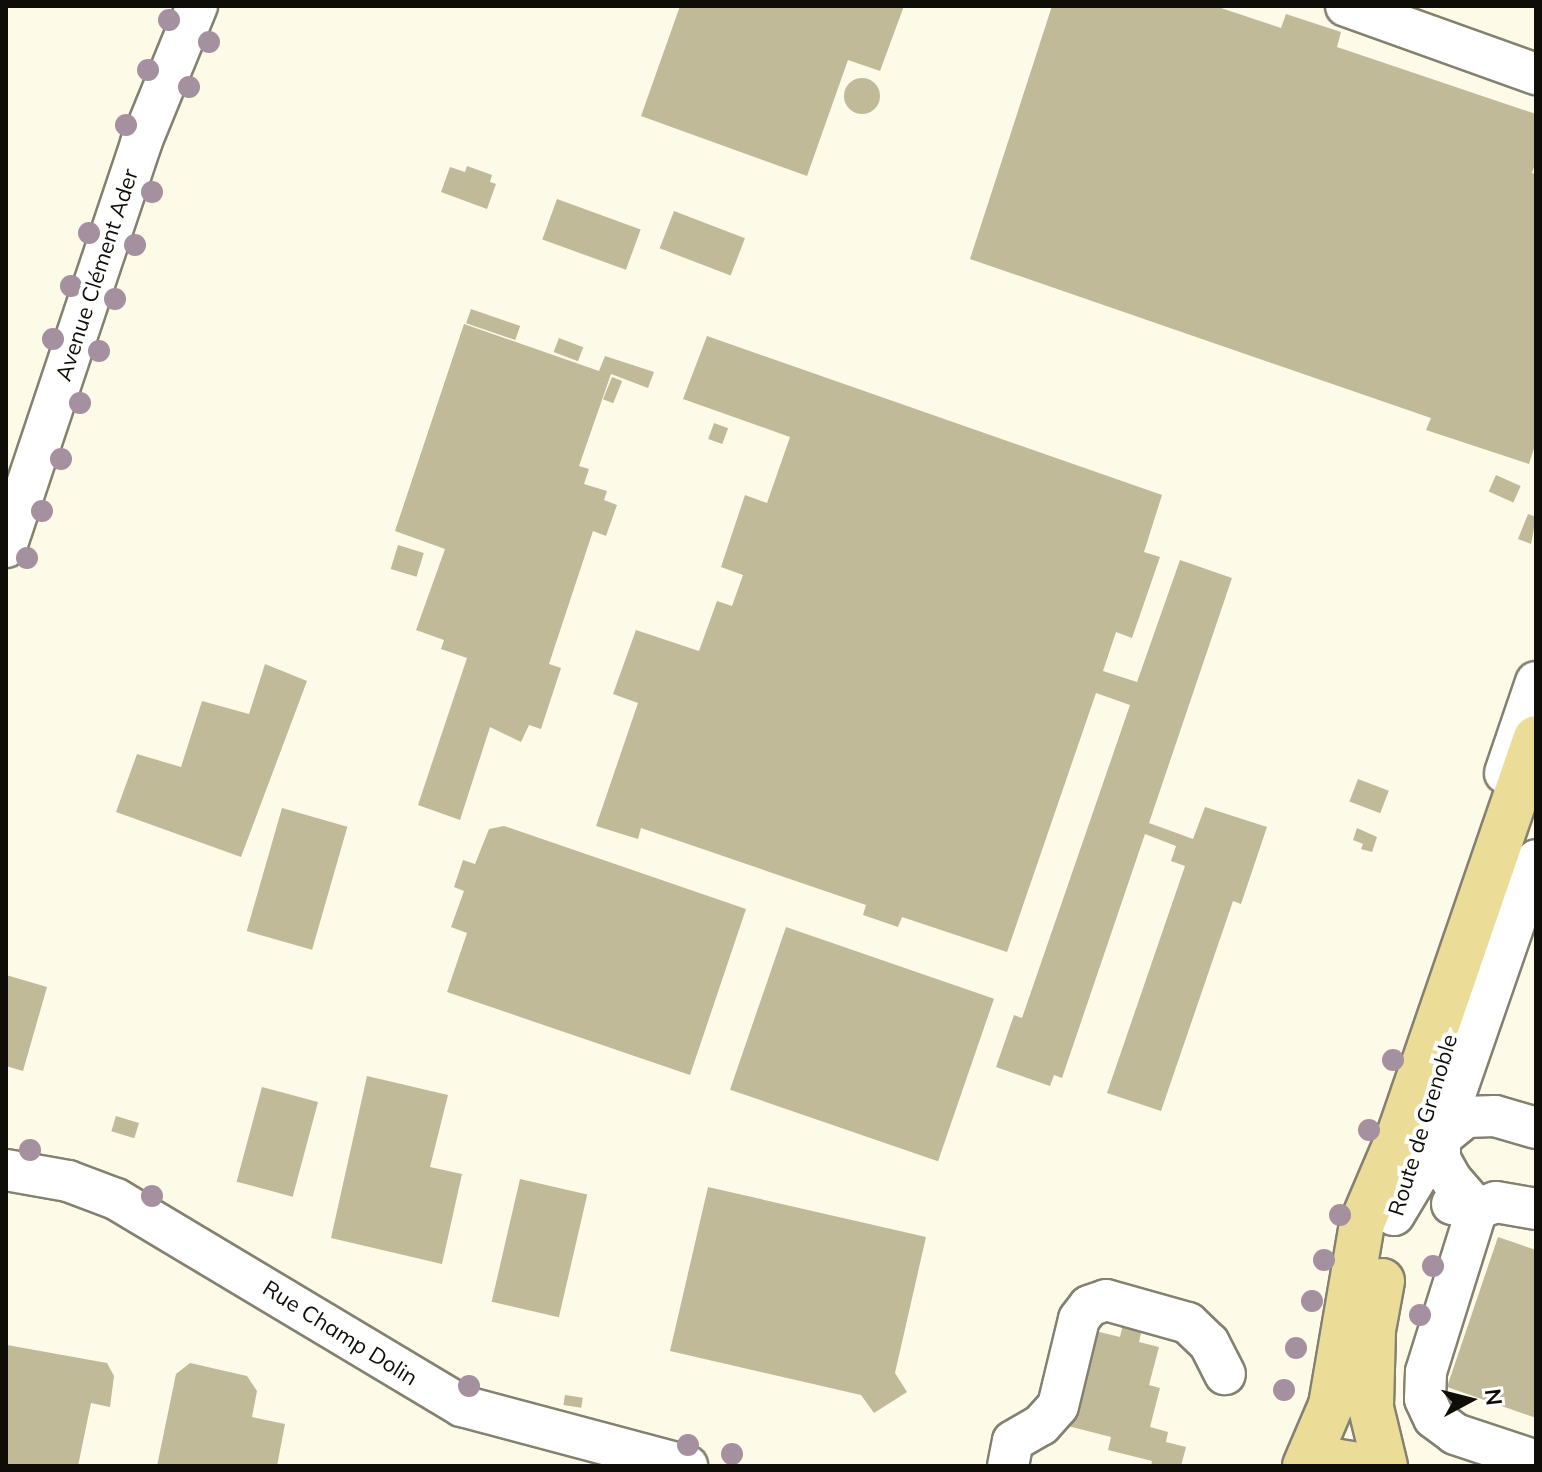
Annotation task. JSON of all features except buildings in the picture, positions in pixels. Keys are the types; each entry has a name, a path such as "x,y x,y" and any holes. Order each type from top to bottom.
{"main road":[{"name":"Route de Grenoble","path":"1305,1466 1331,1405 1397,1141 1536,738"},
{"name":"Route de Grenoble","path":"1385,1466 1372,1421 1378,1219 1444,1054 1536,795"},
{"path":"1313,1466 1333,1461 1366,1466"}],"street":[{"name":"Avenue Clément Ader","path":"6,547 141,143 197,6"},
{"path":"1346,6 1536,74"},
{"name":"Route de Grenoble","path":"1378,1219 1386,1114 1536,682"},
{"name":"Route de Grenoble","path":"1440,1138 1536,860"},
{"path":"1378,1219 1440,1138 1466,1117 1495,1116 1536,1127"},
{"path":"1440,1138 1440,1159 1451,1179 1477,1209"},
{"name":"Rue Champ Dolin","path":"6,1170 68,1181 116,1199 462,1406 597,1455 687,1466"},
{"path":"1378,1219 1440,1202 1477,1209 1496,1202 1536,1209"},
{"path":"1477,1209 1426,1372 1425,1399 1434,1418 1455,1434 1536,1461"},
{"path":"1008,1466 1013,1441 1041,1425 1058,1406 1079,1319 1089,1306 1106,1300 1188,1323 1209,1343 1225,1374"}]}
